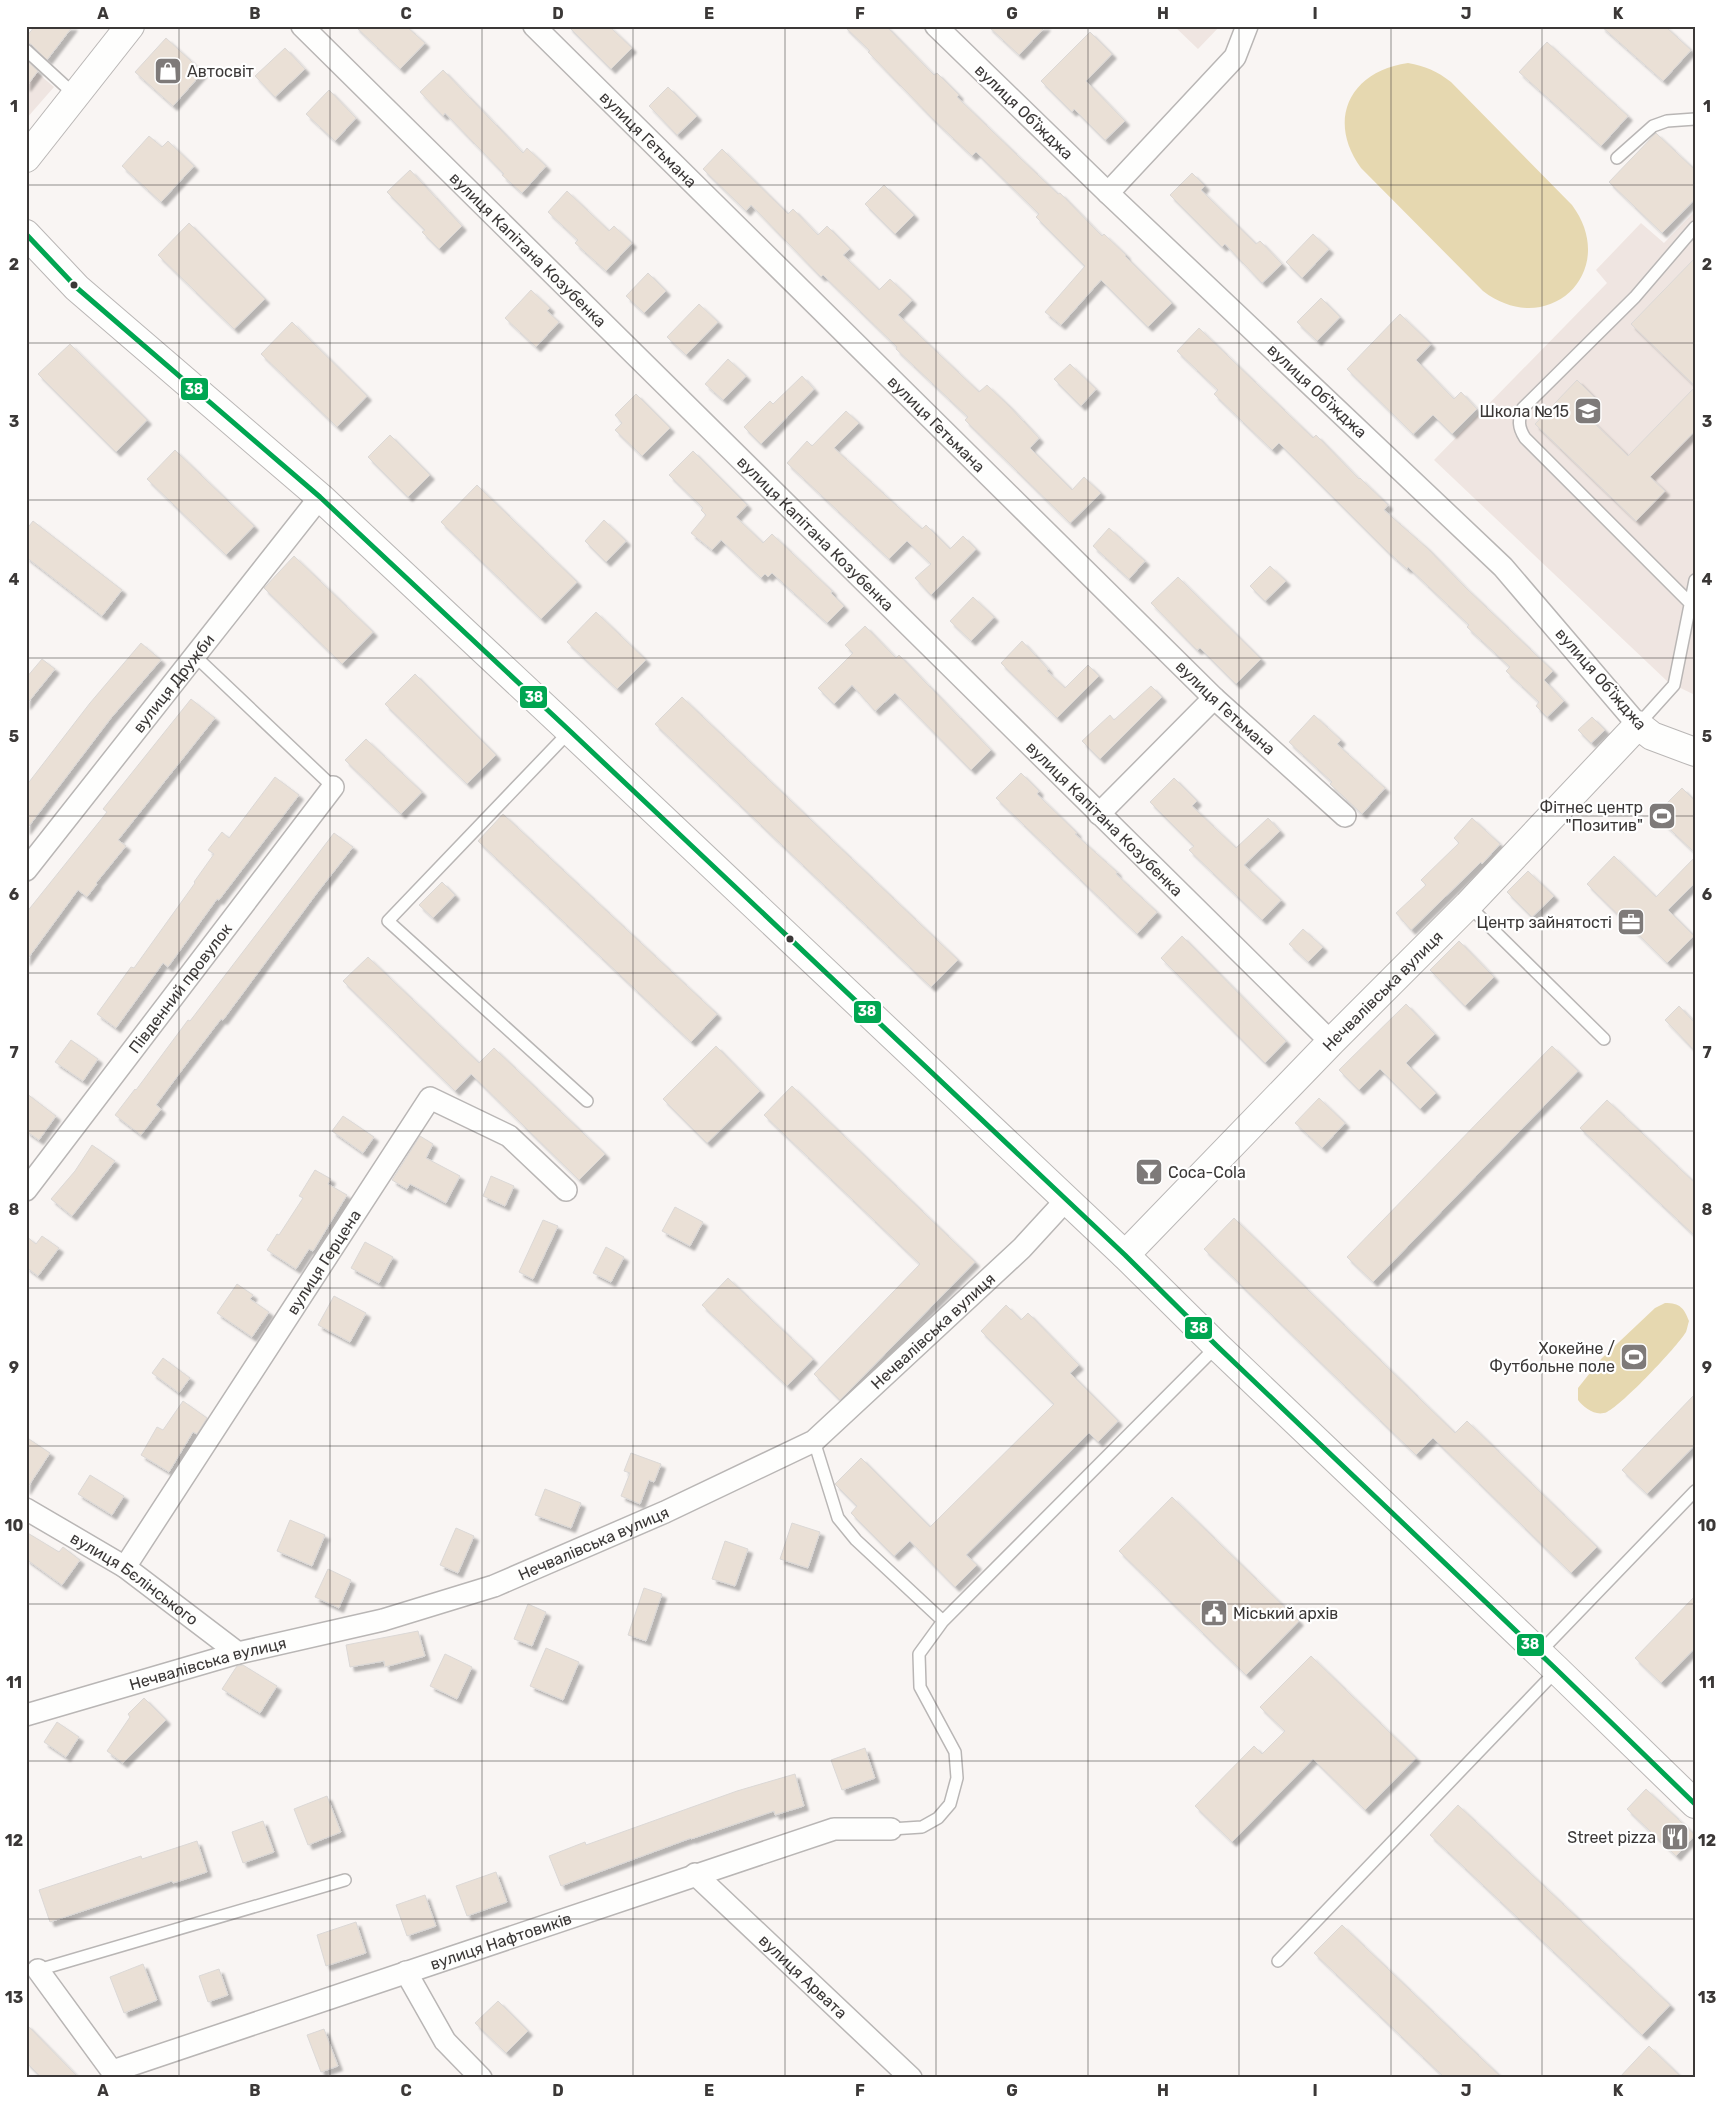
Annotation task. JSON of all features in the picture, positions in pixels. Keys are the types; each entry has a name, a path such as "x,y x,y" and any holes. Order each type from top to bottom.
{"street":[{"path":"26,158 130,26"},
{"name":"вулиця Капітана Козубенка","path":"302,26 1330,1042"},
{"name":"вулиця Гетьмана","path":"534,26 1214,698 1345,816"},
{"name":"вулиця Обʼїжджа","path":"936,26 1108,193 1503,567 1638,725 1652,736 1695,752"},
{"path":"1108,193 1235,57 1246,26"},
{"path":"26,234 77,288 320,497 570,731 1125,1255 1217,1346 1548,1661 1695,1804"},
{"name":"вулиця Дружби","path":"26,870 196,657 320,497"},
{"path":"1099,814 1214,698"},
{"name":"Нечвалівська вулиця","path":"1125,1255 1330,1042 1468,905 1638,725"},
{"name":"Південний провулок","path":"26,1190 333,787"},
{"name":"вулиця Герцена","path":"126,1567 430,1098 509,1136 566,1190"},
{"name":"Нечвалівська вулиця","path":"26,1715 238,1653 382,1620 494,1586 665,1512 814,1442 1022,1248 1066,1200"},
{"name":"вулиця Бєлінського","path":"26,1509 126,1567 238,1653"},
{"name":"вулиця Нафтовиків","path":"115,2074 406,1972 834,1829 891,1829"},
{"name":"вулиця Арвата","path":"695,1874 911,2078"},
{"path":"38,1970 115,2074"},
{"path":"406,1972 445,2041 481,2078"}],"lane":[{"path":"26,50 75,95"},
{"path":"1617,158 1653,126 1667,121 1695,119"},
{"path":"1690,603 1524,438 1520,429 1519,419 1523,408 1635,297 1695,227"},
{"path":"1638,725 1674,685 1695,580"},
{"path":"196,657 333,787"},
{"path":"570,731 388,921 587,1100"},
{"path":"1468,905 1604,1039"},
{"path":"891,1829 922,1827 938,1818 950,1804 957,1778 954,1752 920,1687 919,1654 943,1621 1217,1346"},
{"path":"814,1442 838,1518 856,1540 943,1621"},
{"path":"1278,1961 1548,1661 1695,1491"},
{"path":"38,1970 345,1880"}],"shaded area":[{"path":"1174,26 1220,26 1198,49"},
{"path":"26,63 54,87 26,119"},
{"path":"1408,63 1431,70 1451,82 1572,205 1585,230 1588,253 1583,274 1570,292 1553,303 1531,308 1507,304 1483,291 1361,168 1351,150 1345,132 1345,116 1350,100 1358,87 1371,76 1388,68"},
{"name":"Школа №15","path":"1695,211 1695,695 1668,682 1434,460 1607,283 1596,270 1641,223 1664,243"},
{"name":"Хокейне / Футбольне поле","path":"1665,1303 1678,1305 1687,1316 1689,1321 1686,1331 1680,1340 1649,1375 1615,1407 1603,1413 1595,1413 1587,1409 1578,1400 1578,1388 1601,1359 1655,1308"}],"building":[{"path":"35,26 73,26 47,60 31,44 26,43 26,37"},
{"path":"355,26 406,26 425,43 400,69"},
{"path":"568,26 609,26 632,48 611,69"},
{"path":"844,26 886,26 934,75 937,73 959,95 957,97 1017,155 1058,194 1060,193 1102,236 1104,234 1126,255 1172,303 1148,327 1101,280 1061,325 1045,312 1085,266 1036,217 1039,214 976,152 972,156 934,120"},
{"path":"988,26 1046,26 1019,55"},
{"path":"1601,26 1665,26 1691,50 1663,81"},
{"path":"1090,32 1112,54 1086,81 1125,121 1105,140 1074,109 1072,112 1041,81"},
{"path":"166,38 203,72 173,106 135,72"},
{"path":"1547,42 1628,116 1601,146 1519,72"},
{"path":"285,48 305,69 275,97 255,76"},
{"path":"26,60 38,71 26,87"},
{"path":"443,70 523,153 527,148 546,166 522,193 502,175 504,174 445,113 443,116 420,92"},
{"path":"668,87 697,116 677,135 649,106"},
{"path":"329,90 356,118 335,141 306,114"},
{"path":"1656,133 1695,170 1695,199 1662,233 1609,182"},
{"path":"149,136 162,147 168,141 194,166 161,202 122,166"},
{"path":"722,149 788,214 793,209 818,235 827,226 850,249 843,255 879,290 890,279 912,300 898,315 979,392 987,385 1008,405 1039,438 1030,448 1072,490 1084,477 1101,493 1070,523 965,420 968,417 896,349 897,347 823,275 821,277 751,205 746,211 703,169"},
{"path":"410,170 462,226 439,249 422,232 425,230 387,192"},
{"path":"1192,173 1205,186 1201,190 1256,244 1260,241 1282,264 1262,283 1225,244 1222,247 1170,195"},
{"path":"884,185 914,215 895,234 865,204"},
{"path":"567,191 609,231 614,226 632,243 606,271 575,243 578,240 548,212"},
{"path":"189,223 265,299 234,329 158,255"},
{"path":"1313,234 1329,249 1302,278 1286,262"},
{"path":"1695,258 1695,386 1631,324"},
{"path":"648,273 666,291 644,313 626,296"},
{"path":"531,290 550,308 547,311 559,322 536,347 505,318"},
{"path":"1321,298 1340,317 1317,341 1297,322"},
{"path":"699,304 718,322 686,355 667,337"},
{"path":"1400,314 1431,344 1416,360 1454,399 1461,392 1477,409 1452,434 1433,415 1413,434 1347,369"},
{"path":"292,322 367,396 337,427 261,354"},
{"path":"1199,328 1313,438 1316,435 1359,479 1388,505 1384,510 1426,547 1553,671 1544,680 1564,701 1547,717 1536,706 1539,702 1506,671 1510,667 1467,627 1469,625 1408,567 1407,569 1387,551 1279,443 1272,450 1214,394 1218,390 1177,351"},
{"path":"70,344 147,420 116,452 38,374"},
{"path":"728,359 746,376 723,400 705,384"},
{"path":"1070,364 1096,389 1081,406 1054,379"},
{"path":"802,376 814,389 761,444 744,427 770,401 773,404"},
{"path":"1577,380 1595,398 1582,411 1628,456 1695,387 1695,431 1650,477 1665,491 1636,521 1535,424"},
{"path":"636,394 670,428 642,456 615,430 622,423 615,415"},
{"path":"846,411 859,423 834,448 922,529 926,525 950,549 963,536 976,549 931,595 915,578 931,564 907,541 889,559 787,463 807,441 812,446"},
{"path":"390,435 430,475 408,497 368,457"},
{"path":"175,450 254,526 226,555 147,479"},
{"path":"693,451 747,505 736,517 763,543 772,534 832,591 831,593 844,606 827,623 772,573 768,577 765,574 761,578 721,540 712,550 691,533 706,515 701,510 703,508 669,475"},
{"path":"477,485 577,582 541,619 441,522"},
{"path":"604,520 626,541 606,562 585,541"},
{"path":"33,521 122,590 102,616 26,557 26,530"},
{"path":"1109,528 1145,561 1129,579 1093,546"},
{"path":"294,556 373,632 342,664 264,588"},
{"path":"1270,566 1286,581 1265,601 1250,586"},
{"path":"1178,577 1261,659 1236,684 1200,648 1197,650 1151,603"},
{"path":"973,597 994,617 971,641 950,621"},
{"path":"596,612 646,660 617,689 567,642"},
{"path":"865,626 896,658 899,655 991,750 971,770 895,693 875,711 852,685 834,704 818,688 853,653 845,645"},
{"path":"1022,641 1048,669 1047,671 1065,688 1088,665 1099,676 1057,718 1001,663"},
{"path":"141,643 161,660 111,718 26,830 26,786 90,703"},
{"path":"42,659 55,669 26,705 26,678"},
{"path":"415,674 496,755 467,784 385,704"},
{"path":"1151,686 1162,697 1100,759 1082,741 1110,715 1114,720"},
{"path":"682,697 958,960 931,987 655,724"},
{"path":"191,699 215,718 118,840 126,846 87,897 78,890 26,961 26,913 107,812 103,809"},
{"path":"1314,715 1341,740 1337,744 1385,788 1362,814 1330,784 1332,782 1289,742"},
{"path":"1592,717 1605,730 1591,743 1578,730"},
{"path":"366,739 422,792 401,814 345,760"},
{"path":"1021,773 1039,791 1037,794 1077,833 1075,834 1157,912 1137,934 996,798"},
{"path":"275,777 299,795 219,900 217,899 168,967 163,963 116,1028 97,1014 131,967 134,968 195,883 214,854 208,850 222,832 229,838"},
{"path":"1174,778 1197,801 1192,806 1236,848 1268,818 1280,831 1244,865 1281,900 1262,920 1189,850 1194,846 1150,802"},
{"path":"1682,788 1695,801 1695,853 1655,815"},
{"path":"503,814 717,1014 691,1042 478,841"},
{"path":"1472,818 1500,844 1482,864 1481,862 1411,930 1396,913 1426,885 1421,880 1459,843 1454,838"},
{"path":"334,833 353,847 223,1020 221,1019 156,1105 161,1109 141,1135 115,1115 188,1020 190,1021"},
{"path":"1614,856 1656,897 1695,857 1695,883 1668,910 1694,936 1667,963 1587,884"},
{"path":"1528,871 1554,896 1532,917 1507,892"},
{"path":"442,882 455,895 433,918 419,905"},
{"path":"1303,929 1323,947 1308,962 1289,944"},
{"path":"1182,936 1286,1041 1265,1063 1161,958"},
{"path":"1459,941 1494,977 1465,1006 1430,970"},
{"path":"368,957 479,1063 494,1048 605,1154 579,1180 471,1074 455,1091 343,981"},
{"path":"1406,1004 1435,1034 1406,1063 1436,1093 1420,1109 1380,1069 1359,1090 1339,1070"},
{"path":"1679,1006 1695,1023 1695,1051 1665,1020"},
{"path":"71,1040 98,1059 83,1081 55,1062"},
{"path":"716,1046 760,1091 707,1143 663,1099"},
{"path":"1552,1046 1578,1071 1373,1282 1347,1257"},
{"path":"792,1086 975,1262 840,1400 814,1374 920,1264 764,1115"},
{"path":"26,1093 56,1116 39,1140 26,1131"},
{"path":"1319,1098 1345,1123 1322,1148 1295,1123"},
{"path":"1607,1100 1695,1183 1695,1236 1580,1128"},
{"path":"343,1116 374,1137 363,1153 332,1131"},
{"path":"420,1136 433,1144 426,1158 460,1176 446,1203 410,1184 407,1189 392,1180"},
{"path":"92,1145 115,1161 72,1216 51,1199 75,1171"},
{"path":"315,1170 331,1179 328,1184 347,1195 313,1251 309,1249 296,1269 267,1250 303,1198 299,1196"},
{"path":"491,1176 514,1186 505,1206 483,1196"},
{"path":"675,1207 703,1222 690,1246 662,1231"},
{"path":"1234,1218 1455,1433 1467,1421 1597,1547 1571,1573 1433,1438 1416,1455 1204,1249"},
{"path":"543,1220 558,1226 533,1279 519,1272"},
{"path":"26,1236 36,1244 42,1236 59,1248 38,1276 26,1267"},
{"path":"365,1242 393,1257 379,1283 351,1268"},
{"path":"606,1247 624,1257 611,1282 593,1273"},
{"path":"728,1278 813,1359 787,1386 702,1305"},
{"path":"237,1284 253,1295 250,1299 269,1312 252,1337 217,1313"},
{"path":"334,1296 366,1313 350,1342 318,1325"},
{"path":"1006,1305 1021,1320 1028,1313 1079,1365 1070,1373 1118,1421 1098,1442 1089,1433 966,1555 977,1565 955,1587 910,1541 894,1556 851,1513 857,1506 835,1484 861,1458 930,1527 1054,1404 981,1331"},
{"path":"163,1358 190,1378 179,1393 152,1373"},
{"path":"1695,1394 1695,1445 1647,1494 1622,1470"},
{"path":"183,1401 207,1418 197,1434 193,1432 169,1472 141,1455 157,1427 163,1430"},
{"path":"26,1437 50,1453 26,1490"},
{"path":"631,1453 661,1464 654,1482 649,1480 640,1504 621,1496 630,1473 624,1471"},
{"path":"90,1475 124,1496 112,1515 78,1494"},
{"path":"545,1489 581,1503 571,1528 535,1515"},
{"path":"1172,1497 1299,1621 1246,1675 1119,1551"},
{"path":"290,1520 325,1535 312,1566 277,1551"},
{"path":"792,1523 820,1532 808,1568 780,1559"},
{"path":"456,1528 474,1536 458,1573 440,1565"},
{"path":"26,1532 59,1552 63,1547 80,1560 62,1585 26,1559"},
{"path":"725,1541 748,1549 735,1586 712,1579"},
{"path":"328,1569 351,1580 339,1608 315,1597"},
{"path":"644,1588 662,1594 646,1641 628,1635"},
{"path":"1695,1596 1695,1648 1661,1683 1635,1658"},
{"path":"528,1604 546,1612 532,1646 514,1639"},
{"path":"418,1631 425,1656 385,1667 384,1661 350,1667 346,1645"},
{"path":"546,1648 579,1662 563,1700 530,1686"},
{"path":"445,1654 472,1667 457,1699 430,1686"},
{"path":"1311,1656 1416,1758 1365,1810 1313,1759 1232,1842 1195,1806 1254,1746 1262,1754 1285,1731 1260,1707"},
{"path":"243,1665 277,1686 260,1713 222,1689 237,1666"},
{"path":"144,1698 166,1720 123,1763 107,1751 130,1717 128,1714"},
{"path":"57,1722 79,1737 66,1757 44,1742"},
{"path":"865,1748 875,1778 842,1790 831,1760"},
{"path":"795,1774 804,1806 775,1815 774,1811 691,1838 561,1886 549,1856 585,1842 586,1845 737,1791"},
{"path":"1646,1789 1695,1835 1676,1856 1627,1809"},
{"path":"327,1796 341,1832 308,1845 294,1809"},
{"path":"1458,1805 1670,2005 1642,2035 1430,1835"},
{"path":"263,1821 274,1852 243,1863 232,1832"},
{"path":"197,1841 207,1872 173,1883 172,1881 50,1922 39,1890 141,1856 142,1859"},
{"path":"496,1872 507,1902 467,1916 456,1886"},
{"path":"425,1895 436,1926 407,1936 396,1905"},
{"path":"356,1922 366,1953 326,1966 317,1935"},
{"path":"1342,1925 1502,2078 1445,2078 1314,1953"},
{"path":"143,1964 157,2000 124,2013 110,1977"},
{"path":"219,1969 228,1995 208,2002 199,1976"},
{"path":"498,2001 528,2031 506,2053 475,2023"},
{"path":"26,2024 79,2078 42,2078 26,2062"},
{"path":"324,2029 338,2066 321,2072 307,2035"},
{"path":"1649,2046 1682,2078 1619,2078"}],"transit line":[{"name":"38","path":"26,234 77,288 320,497 570,731 1125,1255 1217,1346 1695,1804"}],"place":[{"name":"Автосвіт","path":"168,71"},
{"name":"Школа №15","path":"1588,411"},
{"name":"Фітнес центр \"Позитив\"","path":"1662,816"},
{"name":"Центр зайнятості","path":"1631,922"},
{"name":"Coca-Cola","path":"1149,1172"},
{"name":"Хокейне / Футбольне поле","path":"1634,1357"},
{"name":"Міський архів","path":"1214,1613"},
{"name":"Street pizza","path":"1675,1837"}]}
